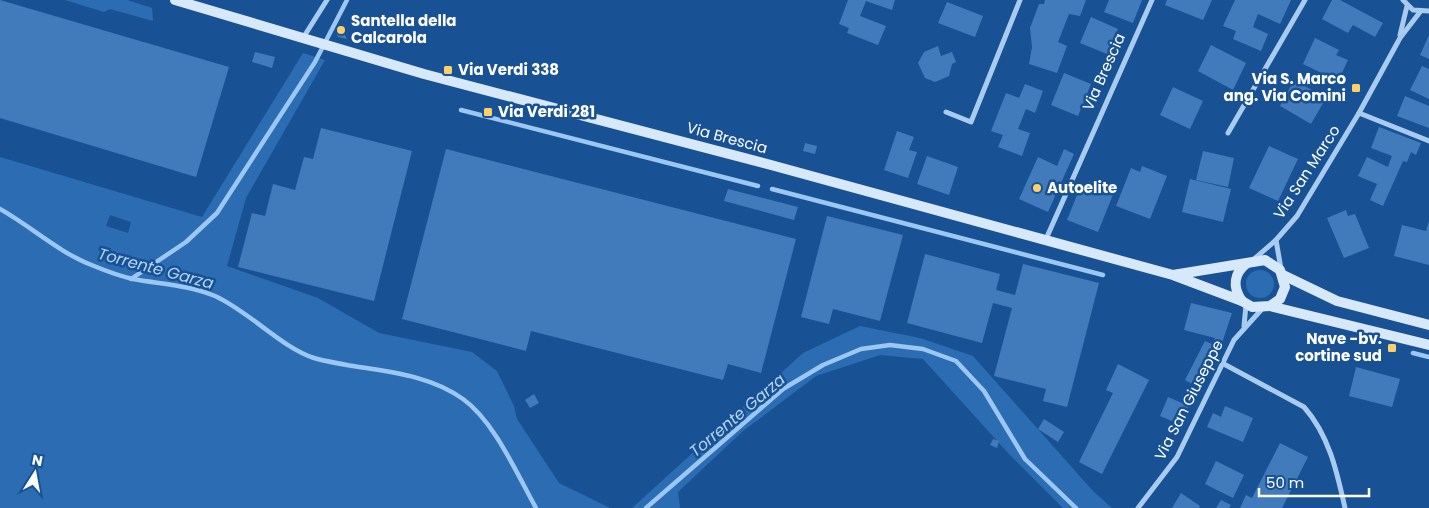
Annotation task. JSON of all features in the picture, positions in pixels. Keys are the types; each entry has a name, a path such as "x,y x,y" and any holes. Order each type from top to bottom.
{"main road":[{"name":"Via Brescia","path":"175,0 400,67 1046,239 1174,275 1244,303 1429,345"},
{"name":"Via Brescia","path":"1174,275 1250,261 1271,262 1282,274 1337,301 1429,325"},
{"path":"1244,303 1236,290 1236,277 1250,261"},
{"path":"1266,308 1283,293 1282,274"}],"street":[{"path":"303,39 327,0"},
{"path":"946,112 971,122 1020,0"},
{"name":"Via Brescia","path":"1046,239 1152,0"},
{"path":"1228,133 1305,0"},
{"path":"1403,0 1407,6 1420,12 1429,10"},
{"name":"Via San Marco","path":"1400,38 1407,6"},
{"name":"Via San Marco","path":"1250,261 1276,240 1297,216 1359,113 1400,38 1420,12"},
{"path":"1359,113 1429,141"},
{"name":"Via San Marco","path":"1276,240 1282,274"},
{"name":"Via San Giuseppe","path":"1244,303 1244,327"},
{"name":"Via San Giuseppe","path":"1138,508 1177,457 1222,363 1244,327 1266,308"},
{"path":"1222,363 1304,407 1313,417 1322,431 1337,472 1345,508"}],"shaded area":[{"path":"65,0 127,0 152,8 153,21 110,9 104,12"},
{"path":"303,53 325,60 246,198 227,266 318,298 379,333 472,352 497,371 514,406 517,419 559,483 610,508 0,508 0,157 202,217","holes":["110,215 131,222 128,233 106,226"]},
{"path":"1260,270 1270,274 1274,284 1270,294 1260,298 1250,294 1246,284 1250,274"},
{"path":"860,326 920,338 973,356 1093,491 1112,508 1063,508 1009,454 923,359 880,355 816,376 743,431 678,492 680,508 632,508 803,353"}],"building":[{"path":"0,0 229,67 196,177 0,118"},
{"path":"848,0 895,0 892,10 866,1 860,16 886,26 878,45 847,33 849,28 839,24"},
{"path":"1045,0 1086,0 1080,16 1069,14 1058,42 1067,46 1057,73 1029,64 1032,47 1030,28 1039,4 1044,4"},
{"path":"1109,0 1142,0 1133,23 1104,12"},
{"path":"1167,0 1212,0 1203,20 1165,5"},
{"path":"1235,0 1291,0 1280,24 1258,14 1253,27 1268,34 1261,51 1233,39 1236,31 1223,26"},
{"path":"1332,0 1340,0 1383,23 1375,37 1353,25 1348,33 1322,19"},
{"path":"947,2 983,16 975,37 938,23"},
{"path":"1091,17 1118,29 1107,54 1080,43"},
{"name":"Santella della Calcarola","path":"341,27 347,39 338,37 336,33"},
{"path":"1429,35 1429,59 1420,55"},
{"path":"1315,38 1339,50 1336,55 1348,60 1338,81 1303,64"},
{"path":"1211,45 1246,63 1233,90 1198,71"},
{"path":"938,46 941,56 952,52 956,62 952,64 949,76 935,82 925,78 918,63 924,52"},
{"path":"255,52 275,57 272,68 252,62"},
{"path":"1422,66 1429,69 1429,99 1410,90"},
{"path":"1064,73 1091,84 1078,116 1051,105"},
{"path":"1294,80 1326,98 1311,124 1280,106"},
{"path":"1025,84 1043,91 1035,113 1026,109 1018,129 1030,133 1022,156 998,147 1003,135 991,131 1006,93 1019,98"},
{"path":"1173,87 1203,101 1190,129 1160,115"},
{"path":"1405,96 1429,106 1429,128 1397,116"},
{"path":"1379,127 1421,143 1416,155 1411,152 1407,162 1403,161 1383,206 1370,200 1377,184 1358,176 1367,157 1388,167 1392,156 1371,148"},
{"path":"321,128 412,151 374,301 238,267 252,213 265,216 273,184 295,190 304,157 313,159"},
{"path":"897,131 914,137 909,150 917,152 908,178 884,170"},
{"path":"805,143 817,146 815,154 803,151"},
{"path":"1269,146 1298,159 1278,201 1249,188"},
{"path":"446,149 796,239 761,373 728,364 723,380 531,331 526,351 402,319"},
{"path":"1064,149 1074,154 1048,212 1019,199 1038,157 1057,166"},
{"path":"1203,151 1234,158 1228,187 1196,180"},
{"path":"927,156 958,167 949,195 917,184"},
{"path":"1142,166 1167,176 1150,219 1116,206 1131,168 1140,172"},
{"path":"1190,179 1231,189 1223,222 1182,212"},
{"path":"1088,181 1109,189 1111,185 1116,187 1098,232 1067,220 1079,190 1084,192"},
{"path":"728,189 798,207 794,220 724,201"},
{"path":"1346,210 1348,216 1355,214 1369,248 1344,258 1327,218"},
{"path":"827,216 903,235 880,321 833,309 829,324 801,317"},
{"path":"1429,221 1429,265 1394,256 1402,225 1426,231"},
{"path":"925,254 1000,274 996,290 1015,295 1023,264 1099,283 1067,407 1043,401 1046,389 994,376 1012,308 993,303 982,343 907,323"},
{"path":"1191,303 1232,313 1223,340 1206,376 1200,373 1194,385 1185,380 1205,341 1212,344 1215,338 1184,330"},
{"path":"1118,364 1149,380 1102,474 1079,462 1113,393 1106,390"},
{"path":"1356,367 1400,379 1392,407 1349,396"},
{"path":"534,394 539,403 530,408 525,400"},
{"path":"1168,397 1189,406 1181,425 1160,416"},
{"path":"1225,406 1253,418 1243,442 1207,427 1213,413 1221,417"},
{"path":"1044,419 1064,432 1058,442 1038,429"},
{"path":"993,439 999,441 997,448 990,445"},
{"path":"1280,443 1308,457 1282,508 1240,508 1246,495 1252,498"},
{"path":"1216,461 1244,475 1233,498 1205,484"},
{"path":"1181,493 1200,506 1199,508 1172,508"},
{"path":"1221,500 1231,505 1229,508 1216,508"}],"waterway":[{"path":"131,279 186,242 217,213 315,62 347,0"},
{"path":"461,110 758,186"},
{"path":"772,189 1103,275"},
{"name":"Torrente Garza","path":"0,209 81,261 133,279 185,287 215,296 241,311 290,346 314,358 410,376 429,381 446,389 463,399 474,409 495,434 536,508"},
{"name":"Torrente Garza","path":"646,508 783,389 823,365 861,349 890,345 923,349 956,361 984,391 1025,459 1076,508"},
{"path":"1413,353 1429,357"}],"place":[{"name":"Santella della Calcarola","path":"341,30"},
{"name":"Via Verdi 338","path":"448,70"},
{"name":"Via S. Marco ang. Via Comini","path":"1356,88"},
{"name":"Via Verdi 281","path":"488,112"},
{"name":"Autoelite","path":"1037,188"},
{"name":"Nave -bv. cortine sud","path":"1392,348"}]}
